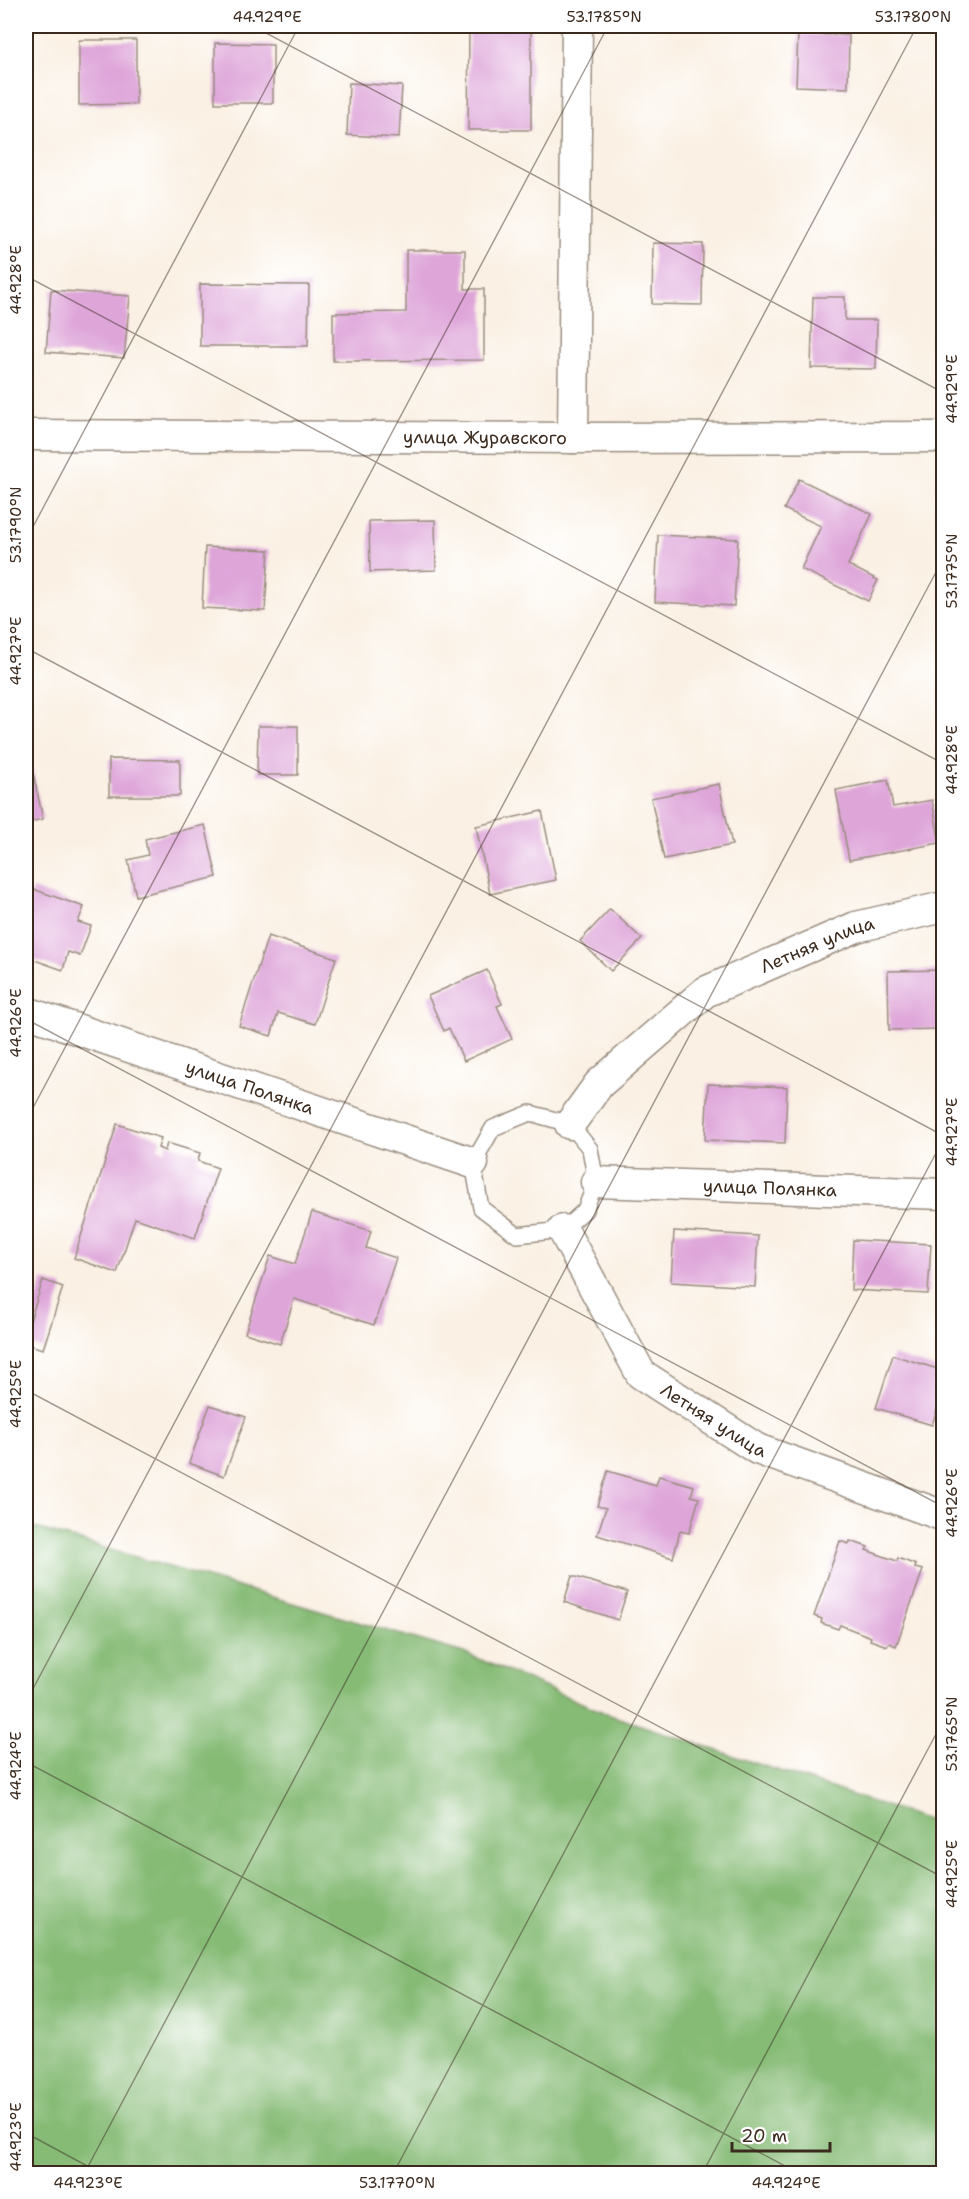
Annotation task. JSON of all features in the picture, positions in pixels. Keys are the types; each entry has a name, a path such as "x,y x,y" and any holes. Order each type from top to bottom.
{"street":[{"path":"573,438 577,26"},
{"name":"улица Журавского","path":"26,435 573,438 944,437"},
{"name":"Летняя улица","path":"570,1124 599,1084 705,992 856,927 944,907"},
{"name":"улица Полянка","path":"26,1012 473,1163"},
{"name":"улица Полянка","path":"596,1182 944,1194"},
{"name":"Летняя улица","path":"563,1230 641,1374 757,1449 944,1516"}],"lane":[{"path":"530,1113 570,1124 590,1149 596,1182 585,1210 563,1230 517,1235 481,1208 473,1163 493,1128 530,1113"}],"green space":[{"path":"26,1525 467,1654 610,1715 943,1825 943,2173 26,2173"}],"building":[{"path":"469,26 531,26 531,130 468,130"},
{"path":"798,34 849,35 848,88 796,86"},
{"path":"79,40 136,40 136,104 79,105"},
{"path":"215,43 273,44 273,103 215,103"},
{"path":"349,83 402,86 399,138 347,135"},
{"path":"653,243 703,244 702,305 652,304"},
{"path":"406,250 465,250 465,289 484,289 484,360 333,361 333,313 406,312"},
{"path":"200,284 309,285 308,346 200,346"},
{"path":"51,290 130,296 124,358 46,352"},
{"path":"813,297 845,297 845,320 877,320 876,369 811,368"},
{"path":"799,479 872,514 848,565 878,580 868,601 801,569 821,526 784,509"},
{"path":"435,520 436,570 370,572 369,521"},
{"path":"658,535 738,539 734,606 655,602"},
{"path":"205,547 269,550 265,611 202,608"},
{"path":"258,726 298,726 298,775 257,775"},
{"path":"109,759 180,760 180,796 109,796"},
{"path":"32,768 43,819 26,823 26,769"},
{"path":"888,780 893,807 932,800 940,843 849,860 836,790"},
{"path":"719,784 732,845 664,859 651,798"},
{"path":"542,811 556,880 490,894 476,826"},
{"path":"205,825 217,877 136,896 128,860 148,855 145,839"},
{"path":"33,889 84,907 78,922 91,926 80,956 68,952 63,970 26,957 26,912"},
{"path":"610,909 642,939 611,971 580,941"},
{"path":"268,936 336,958 315,1024 278,1013 271,1036 239,1026"},
{"path":"487,970 502,1004 497,1006 512,1039 464,1061 449,1028 444,1031 428,996"},
{"path":"944,970 944,1029 889,1030 888,971"},
{"path":"708,1084 787,1087 785,1143 705,1140"},
{"path":"117,1124 161,1138 158,1148 165,1151 167,1143 200,1153 198,1161 218,1168 195,1238 135,1218 117,1273 74,1258"},
{"path":"312,1212 371,1231 366,1248 396,1258 374,1325 294,1299 280,1344 245,1333 270,1256 295,1264"},
{"path":"674,1231 758,1236 755,1287 671,1282"},
{"path":"853,1240 931,1244 928,1294 851,1290"},
{"path":"43,1280 63,1287 43,1349 26,1344 26,1333"},
{"path":"893,1355 944,1371 944,1389 932,1425 876,1408"},
{"path":"210,1405 246,1417 224,1476 189,1463"},
{"path":"608,1471 656,1485 659,1476 694,1486 691,1496 699,1498 689,1533 680,1531 673,1558 597,1535 606,1508 597,1506"},
{"path":"840,1541 849,1544 850,1541 868,1547 866,1550 897,1561 898,1558 923,1570 896,1646 889,1643 887,1646 870,1640 871,1637 840,1625 838,1629 821,1623 822,1619 814,1616"},
{"path":"572,1576 627,1592 618,1620 564,1602"}]}
